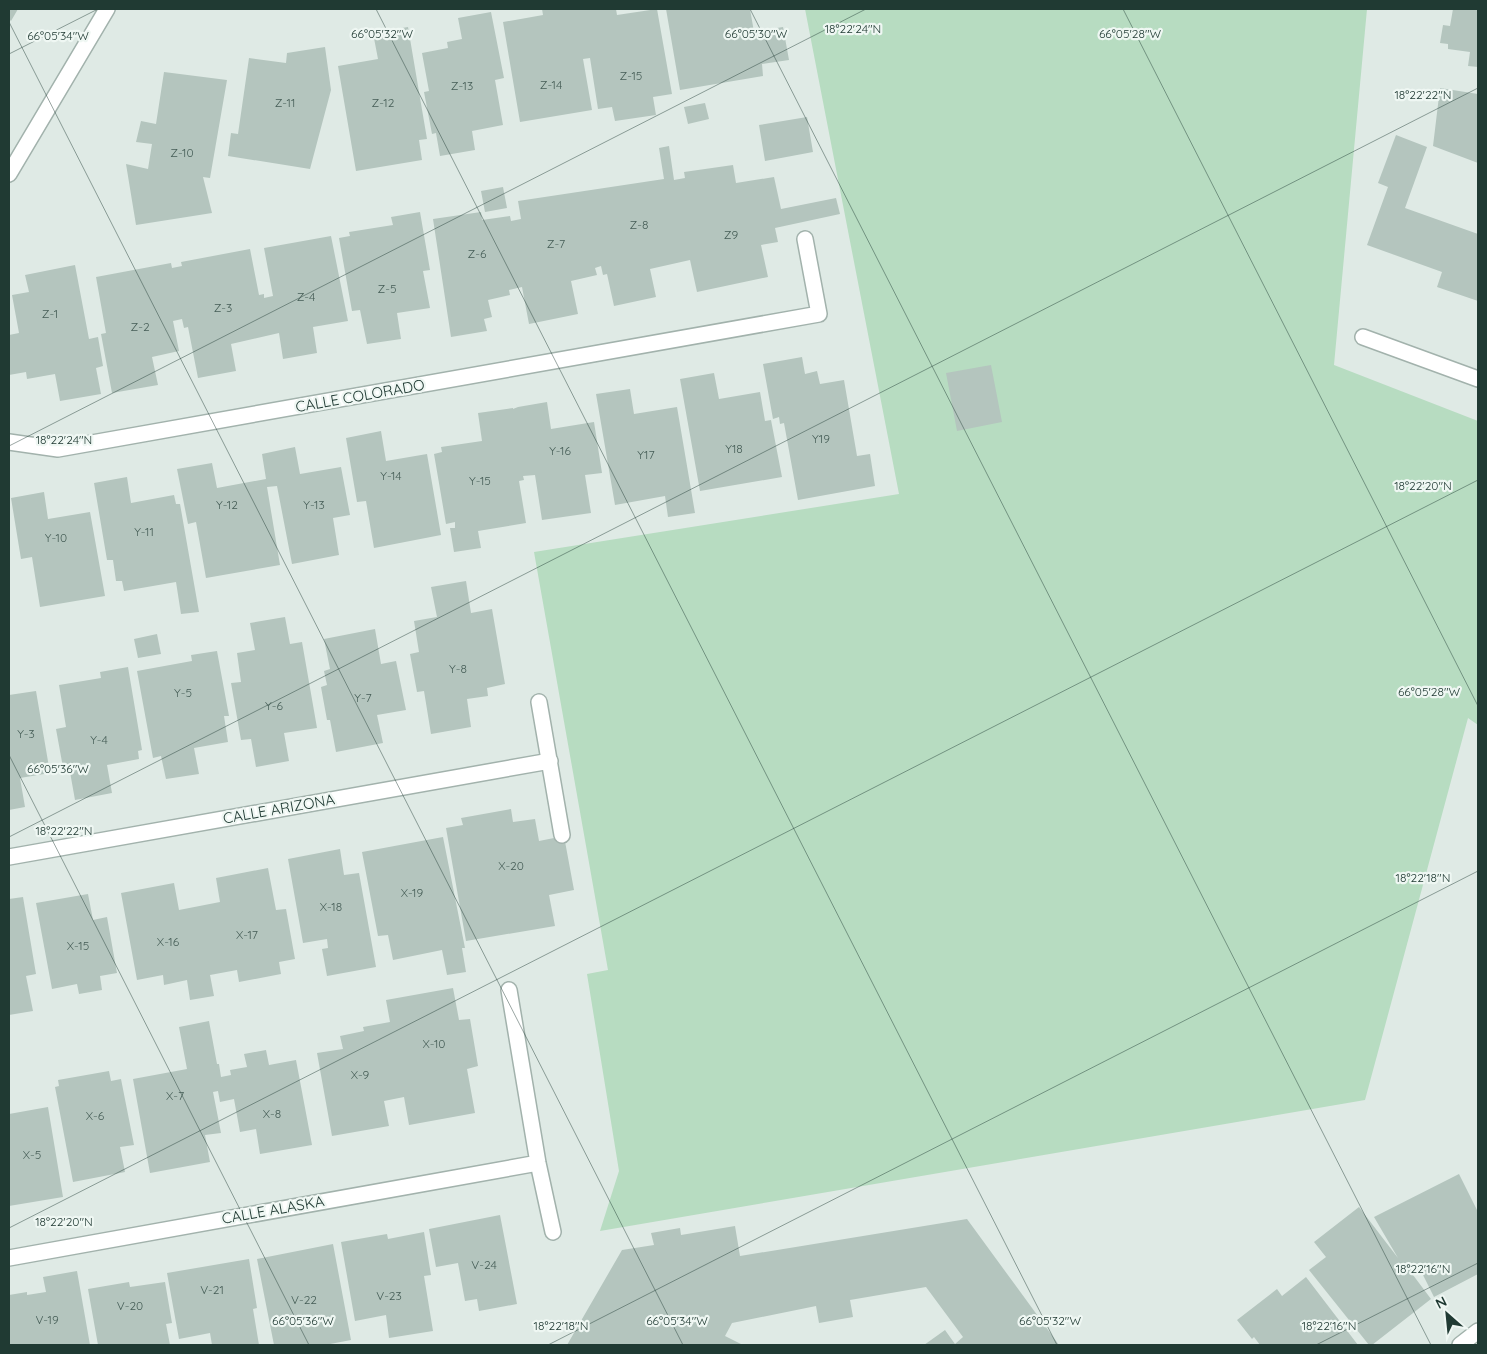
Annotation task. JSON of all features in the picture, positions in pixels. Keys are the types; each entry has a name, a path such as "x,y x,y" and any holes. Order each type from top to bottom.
{"street":[{"path":"9,174 107,9"},
{"name":"CALLE COLORADO","path":"9,442 58,449 818,314 805,239"},
{"path":"1363,337 1478,379"},
{"path":"539,702 562,835"},
{"name":"CALLE ARIZONA","path":"9,857 550,761"},
{"path":"509,990 538,1162 553,1232"},
{"name":"CALLE ALASKA","path":"9,1258 538,1162"},
{"path":"1460,1345 1478,1331"}],"green space":[{"path":"805,9 1367,9 1334,365 1478,421 1478,725 1468,718 1365,1100 600,1231 619,1171 587,974 608,970 534,552 899,494"}],"building":[{"path":"9,9 18,9 11,21 9,19"},
{"path":"542,9 616,9 617,15 657,9 672,94 653,97 656,115 615,121 612,107 598,109 590,58 583,59 592,110 520,122 503,22 543,15"},
{"path":"666,9 750,9 754,32 783,27 789,60 762,64 763,76 680,90"},
{"path":"1453,9 1478,9 1478,67 1468,66 1470,52 1448,49 1448,44 1440,43 1443,25 1450,26"},
{"path":"491,12 504,78 495,80 503,125 472,131 475,150 440,156 436,133 432,134 424,92 429,91 422,53 448,48 447,42 462,39 458,18"},
{"path":"408,27 427,139 419,140 422,160 356,171 338,66 378,59 373,33"},
{"path":"325,47 331,90 310,169 228,156 231,133 238,134 249,58 286,63 287,53"},
{"path":"164,72 227,80 210,178 203,177 212,213 136,225 126,164 148,169 152,144 136,142 141,121 156,124"},
{"path":"1440,88 1478,94 1478,163 1433,146"},
{"path":"705,103 709,119 688,124 684,107"},
{"path":"807,117 813,152 765,161 759,125"},
{"path":"1396,135 1427,147 1405,208 1478,234 1478,301 1437,287 1442,272 1367,245 1388,187 1378,183"},
{"path":"669,146 674,180 685,178 684,172 733,165 736,183 774,177 781,209 836,198 840,214 775,228 778,242 761,245 768,277 697,292 690,260 650,269 656,297 614,306 607,274 603,275 601,266 595,268 597,275 571,281 578,314 529,324 522,287 509,290 510,295 488,300 492,317 484,319 487,331 451,337 433,219 481,212 482,220 510,216 511,221 521,219 518,201 664,179 659,148"},
{"path":"503,187 507,208 485,212 481,191"},
{"path":"420,212 430,270 423,271 430,308 397,313 401,339 367,344 360,310 352,311 339,238 350,236 349,232 393,225 391,217"},
{"path":"331,236 348,321 313,327 317,353 283,359 279,333 231,344 236,371 198,378 188,327 184,328 182,319 173,321 179,351 152,357 158,385 112,393 101,334 106,333 96,277 171,263 172,268 182,266 181,262 250,249 259,295 264,294 264,298 273,296 264,248"},
{"path":"75,265 89,339 98,337 103,366 96,368 101,394 60,401 55,374 27,379 26,372 9,375 9,335 19,333 12,295 29,292 25,275"},
{"path":"802,357 805,374 817,371 820,384 844,380 857,456 870,454 875,486 798,500 784,423 780,424 779,417 773,419 763,364"},
{"path":"991,365 1002,422 957,431 946,373"},
{"path":"714,373 719,399 760,392 765,421 771,420 782,477 700,491 680,379"},
{"path":"630,389 634,414 677,407 695,513 668,517 665,496 615,505 596,394"},
{"path":"547,402 551,429 594,422 602,473 585,475 591,513 542,520 535,475 523,476 524,480 519,481 526,523 478,531 481,548 454,552 450,528 455,528 455,522 446,524 434,454 442,452 441,447 482,441 478,413 513,409"},
{"path":"381,431 386,461 427,454 441,535 374,548 366,501 357,502 346,438"},
{"path":"295,447 300,474 341,467 350,515 333,518 339,555 292,564 277,486 267,487 280,565 206,578 196,522 188,524 177,469 212,463 217,488 266,479 262,454"},
{"path":"127,477 131,503 174,495 176,504 180,504 199,612 181,614 176,582 124,591 122,581 116,581 113,560 107,560 94,483"},
{"path":"44,492 48,519 90,512 105,596 40,607 32,557 21,559 11,498"},
{"path":"466,581 471,613 492,609 505,684 487,688 488,696 467,699 471,727 431,734 424,691 417,692 410,654 419,652 414,621 437,617 431,587"},
{"path":"285,617 290,644 302,642 317,728 284,733 289,761 256,767 251,739 241,740 231,683 241,682 237,653 255,650 250,623"},
{"path":"375,629 381,664 396,661 406,710 377,715 383,743 336,752 330,720 327,720 321,687 327,685 324,671 330,669 324,639"},
{"path":"157,634 161,654 138,658 134,639"},
{"path":"217,651 229,716 224,716 228,742 194,748 199,774 166,779 161,756 153,758 137,671 192,661 191,655"},
{"path":"128,667 142,750 138,751 139,759 107,765 112,793 75,800 70,772 64,773 56,729 66,727 59,685 101,678 100,672"},
{"path":"36,691 50,773 20,778 25,807 9,810 9,695"},
{"path":"511,809 513,822 535,819 539,841 564,836 574,890 549,895 555,926 466,941 446,828 463,825 461,818"},
{"path":"443,837 465,948 462,948 466,972 447,975 442,950 393,960 388,935 378,936 362,852"},
{"path":"340,849 344,875 359,873 376,967 327,976 322,949 328,948 327,939 303,943 288,859"},
{"path":"268,868 276,910 286,909 295,959 279,962 281,974 239,982 237,970 210,975 214,996 190,1000 187,980 164,985 163,975 137,980 121,893 174,883 179,910 220,902 216,878"},
{"path":"88,894 93,920 107,917 117,973 100,976 102,990 79,994 77,984 52,989 36,903"},
{"path":"23,897 36,974 26,976 33,1011 9,1015 9,899"},
{"path":"453,988 459,1020 470,1019 478,1066 467,1069 475,1113 409,1125 404,1097 384,1101 389,1126 332,1136 317,1053 343,1049 340,1036 364,1031 363,1027 390,1022 386,1000"},
{"path":"209,1021 221,1077 231,1075 230,1070 247,1067 244,1054 266,1050 269,1065 296,1060 312,1145 260,1154 256,1129 240,1132 234,1099 220,1102 218,1091 213,1092 221,1133 205,1135 210,1162 150,1173 133,1079 187,1069 179,1027"},
{"path":"109,1071 111,1081 121,1079 134,1145 120,1147 125,1172 73,1182 55,1087 59,1086 58,1080"},
{"path":"48,1107 63,1197 9,1206 9,1114"},
{"path":"1459,1174 1478,1212 1478,1274 1434,1297 1421,1271 1413,1275 1431,1299 1372,1345 1369,1345 1309,1270 1326,1257 1314,1242 1359,1207 1398,1258 1374,1217"},
{"path":"500,1215 517,1304 479,1311 477,1299 465,1301 458,1263 436,1267 429,1229"},
{"path":"967,1219 1059,1345 924,1345 945,1330 955,1344 963,1337 926,1287 850,1300 853,1317 819,1323 816,1306 732,1323 725,1336 743,1345 567,1345 622,1250 654,1245 651,1233 680,1228 681,1235 735,1226 740,1256"},
{"path":"424,1232 431,1275 424,1276 433,1331 389,1338 386,1315 355,1321 341,1242 387,1234 388,1239"},
{"path":"333,1244 351,1340 325,1345 274,1345 257,1259"},
{"path":"249,1259 257,1308 253,1309 259,1345 212,1345 210,1333 179,1339 167,1273"},
{"path":"77,1271 90,1345 9,1345 9,1295 27,1292 27,1295 46,1292 43,1277"},
{"path":"1306,1277 1358,1345 1260,1345 1254,1337 1252,1339 1237,1320 1277,1289 1282,1296"},
{"path":"129,1282 130,1287 165,1282 172,1323 166,1324 170,1345 98,1345 88,1289"}]}
